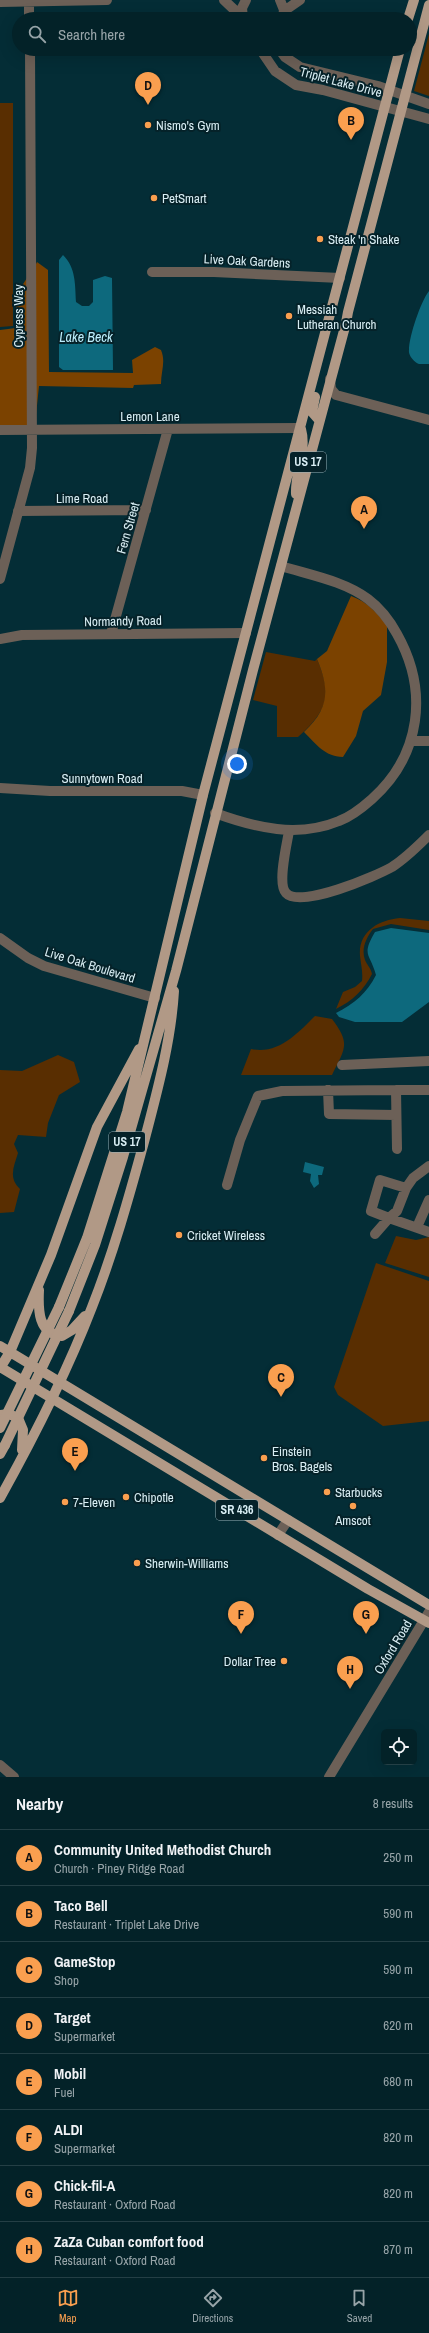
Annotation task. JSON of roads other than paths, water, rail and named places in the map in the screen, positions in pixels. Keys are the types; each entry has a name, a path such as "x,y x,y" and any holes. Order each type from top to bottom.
{"main road":[{"path":"410,12 414,0"},
{"name":"US 17","path":"417,49 429,5"},
{"name":"US 17","path":"0,1428 59,1307 87,1238 114,1158 155,998 203,796 398,56"},
{"name":"US 17","path":"2,1450 69,1311 95,1245 123,1157 176,971 252,670 346,323 415,56"},
{"path":"340,278 346,293 348,312"},
{"path":"319,420 313,414 312,408 323,369 320,350"},
{"path":"297,504 296,479 304,445 300,428"},
{"path":"272,536 275,552 281,566"},
{"path":"246,633 250,642 252,670"},
{"path":"203,796 209,809 211,831"},
{"path":"0,1498 59,1382 92,1309 126,1206 163,1068 173,1012 176,971"},
{"path":"0,1368 10,1352 40,1282 97,1127 145,1038"},
{"path":"40,1282 40,1317 43,1326 51,1334 62,1336 72,1330 92,1309"},
{"name":"SR 436","path":"0,1346 429,1605"},
{"name":"SR 436","path":"0,1368 278,1535 427,1618"},
{"path":"0,1414 13,1415 21,1423 24,1438 21,1458"}],"street":[{"path":"0,2 107,0"},
{"path":"224,0 236,12"},
{"path":"242,12 242,8 246,0"},
{"path":"280,0 282,12"},
{"path":"286,12 287,9 300,0"},
{"path":"29,1 29,12"},
{"name":"Cypress Way","path":"0,579 30,468 32,430 30,56"},
{"name":"Triplet Lake Drive","path":"265,56 275,71 296,85 323,90 429,119"},
{"name":"Triplet Lake Drive","path":"286,56 292,63 310,70 340,76 429,104"},
{"path":"296,85 300,76 310,70"},
{"name":"Live Oak Gardens","path":"152,272 214,272 340,278"},
{"path":"330,378 331,389 335,394 429,420"},
{"name":"Lemon Lane","path":"0,430 300,428"},
{"name":"Fern Street","path":"111,634 168,429"},
{"name":"Lime Road","path":"18,511 146,510"},
{"path":"215,813 260,827 289,831 313,828 340,821 365,805 384,788 406,753 411,741 416,717 414,671 407,652 389,622 374,604 356,591 281,566"},
{"name":"Normandy Road","path":"0,638 22,635 246,633"},
{"path":"411,741 429,741"},
{"name":"Sunnytown Road","path":"0,788 50,791 182,791 203,796"},
{"path":"289,831 282,885 286,894 293,897 319,895 362,882 393,866 429,835"},
{"name":"Live Oak Boulevard","path":"0,938 28,958 44,966 155,998"},
{"path":"342,1065 429,1061"},
{"path":"227,1185 240,1140 249,1132 251,1124 246,1118 245,1108 253,1103 258,1096 267,1093 328,1090 429,1090"},
{"path":"328,1090 330,1114 396,1115"},
{"path":"396,1090 397,1149"},
{"path":"375,1234 397,1211 406,1188 413,1178 429,1166"},
{"path":"406,1188 380,1180 372,1211 389,1218 417,1226 429,1232"},
{"path":"417,1226 429,1200"},
{"path":"278,1535 288,1520"},
{"name":"Oxford Road","path":"329,1777 427,1618"},
{"path":"0,1765 11,1776"}],"water":[{"name":"Lake Beck","path":"63,255 73,271 76,302 82,306 89,306 93,302 93,280 105,276 112,278 113,370 63,370 59,367 59,260"},
{"path":"429,291 429,364 419,364 410,356 410,344 419,310"},
{"path":"391,928 429,933 429,1002 402,1022 355,1022 339,1017 336,1013 349,1006 364,993 376,975 368,954 368,946 375,932"},
{"path":"305,1162 324,1167 322,1175 318,1175 319,1184 314,1188 310,1181 311,1174 303,1172"}],"place":[{"name":"Target","path":"148,105"},
{"name":"Nismo's Gym","path":"148,125"},
{"name":"Taco Bell","path":"351,140"},
{"name":"PetSmart","path":"154,198"},
{"name":"Steak 'n Shake","path":"320,239"},
{"name":"Messiah Lutheran Church","path":"289,316"},
{"name":"Community United Methodist Church","path":"364,529"},
{"name":"Cricket Wireless","path":"179,1235"},
{"name":"GameStop","path":"281,1397"},
{"name":"Einstein Bros. Bagels","path":"264,1458"},
{"name":"Mobil","path":"75,1471"},
{"name":"Starbucks","path":"327,1492"},
{"name":"Chipotle","path":"126,1497"},
{"name":"7-Eleven","path":"65,1502"},
{"name":"Amscot","path":"353,1506"},
{"name":"Sherwin-Williams","path":"137,1563"},
{"name":"ALDI","path":"241,1634"},
{"name":"Chick-fil-A","path":"366,1634"},
{"name":"Dollar Tree","path":"284,1661"},
{"name":"ZaZa Cuban comfort food","path":"350,1689"}]}
